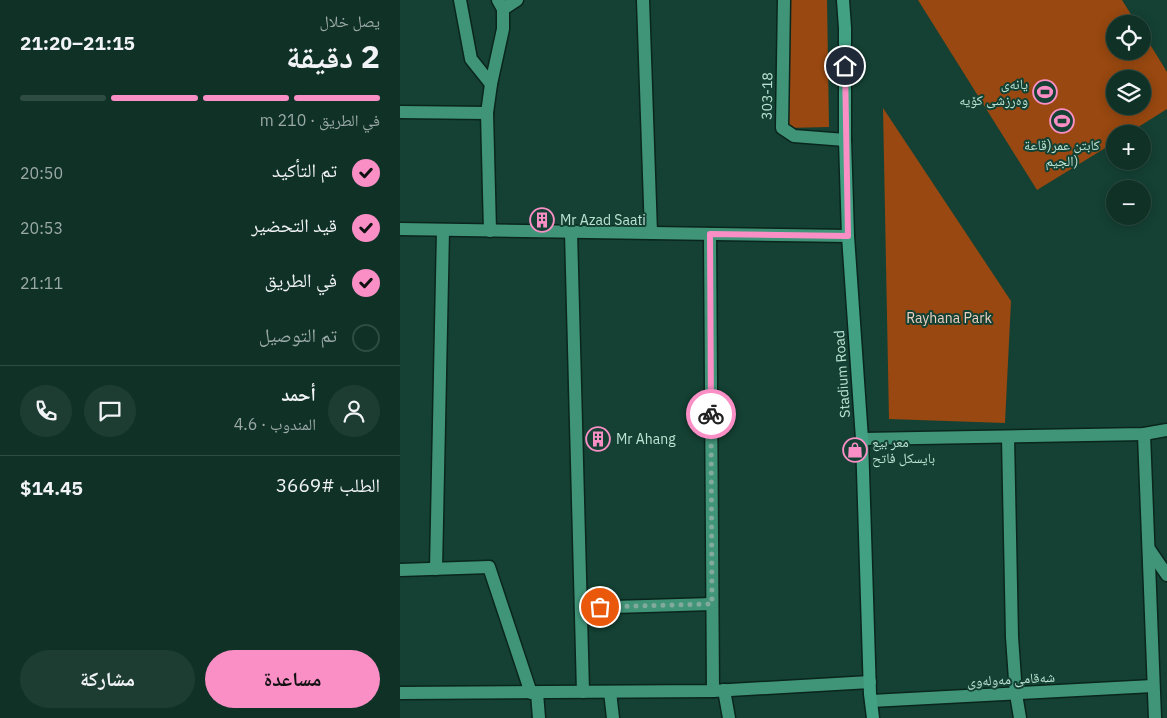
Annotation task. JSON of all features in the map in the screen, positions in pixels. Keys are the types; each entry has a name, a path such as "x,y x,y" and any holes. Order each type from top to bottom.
{"main road":[{"path":"843,0 845,28"},
{"path":"845,28 847,0"},
{"name":"Stadium Road","path":"845,28 845,140 848,236 862,439 870,682 874,718"}],"street":[{"path":"460,0 471,59 491,84"},
{"path":"490,231 487,113 503,29 501,4 516,0"},
{"path":"643,0 651,233"},
{"name":"303-18","path":"784,0 782,128 794,136 845,140"},
{"path":"400,112 487,113"},
{"path":"400,230 848,236"},
{"path":"436,570 443,230"},
{"path":"571,232 583,692"},
{"path":"710,234 712,604 718,691 729,718"},
{"path":"862,439 1144,434 1167,430"},
{"path":"1144,434 1155,718"},
{"path":"1008,437 1012,637 1016,694 1020,718"},
{"path":"1149,549 1167,575"},
{"path":"400,570 489,567 534,693 539,718"},
{"path":"581,608 712,604"},
{"path":"400,693 718,691 870,682"},
{"name":"شه‌قامی مه‌وله‌وی","path":"871,700 1153,686"},
{"path":"610,692 613,718"}],"green space":[{"path":"788,0 827,0 829,127 787,128"},
{"name":"یانه‌ی وه‌رزشی كۆیه‌","path":"918,0 1122,0 1131,15 1106,15 1106,60 1151,60 1151,46 1167,72 1167,109 1141,125 1106,125 1106,148 1037,190"},
{"name":"Rayhana Park","path":"883,108 1011,301 1005,423 889,419"}],"way so far":[{"path":"600,607 712,604 711,414"}],"place":[{"name":"یانه‌ی وه‌رزشی كۆیه‌","path":"1045,92"},
{"name":"كابتن عمر(قاعة الجيم)","path":"1062,121"},
{"name":"Mr Azad Saati","path":"542,220"},
{"name":"Mr Ahang","path":"598,439"},
{"name":"معر بيع بايسكل فاتح","path":"855,450"}],"route":[{"path":"711,414 710,234 848,236 845,66"}]}
